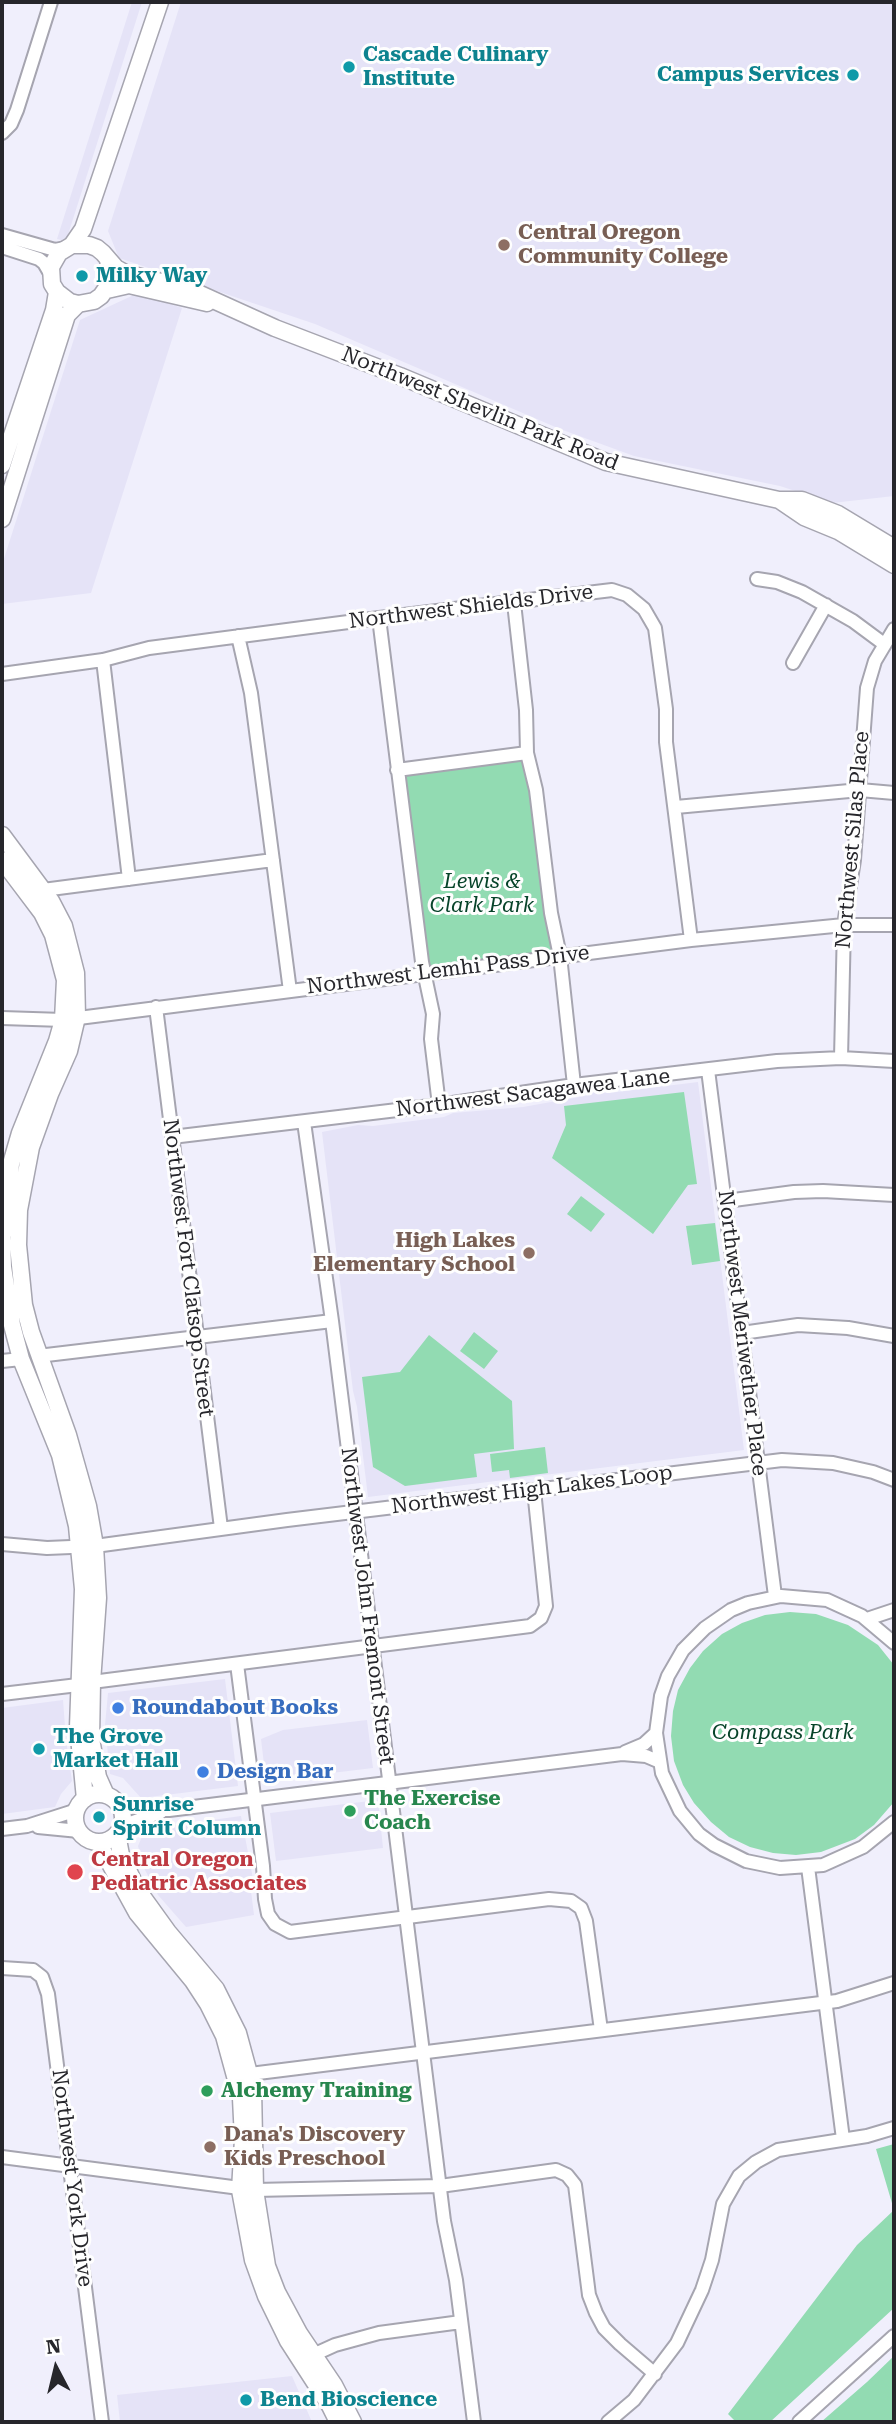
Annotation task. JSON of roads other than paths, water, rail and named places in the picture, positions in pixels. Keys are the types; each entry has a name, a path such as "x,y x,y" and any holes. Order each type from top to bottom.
{"main road":[{"path":"2,466 54,310 57,292 51,275 55,259 83,229 160,2"},
{"path":"57,292 70,302 78,304 94,301 107,290 111,275 94,232 113,162 116,137"},
{"path":"69,246 89,245 102,254"},
{"name":"Northwest Shevlin Park Road","path":"102,254 125,273 188,289 606,462 779,500 802,500 838,514 894,548"},
{"name":"Northwest Shevlin Park Road","path":"107,290 129,285 229,308"},
{"path":"2,519 67,315 78,304"},
{"name":"Northwest Shevlin Park Road","path":"779,500 804,517 838,531 894,565"},
{"path":"2,835 43,890 64,926 76,973 69,1051 31,1147 19,1210 20,1278 26,1314 38,1356 80,1474 87,1547 98,1598 79,1739 81,1804 76,1820 79,1830 89,1839 98,1842 108,1840 120,1830"},
{"path":"2,860 42,913 53,935 65,980 70,1018 20,1133 5,1202 3,1267 21,1359 60,1455 75,1516 87,1547"},
{"path":"85,1683 97,1777 106,1795"},
{"path":"81,1804 95,1795 106,1795 120,1805 123,1815 120,1830 121,1855 137,1889 168,1932 216,1989 238,2033 255,2102 247,2190 272,2278 293,2323 334,2385 353,2422"},
{"path":"98,1842 137,1913 193,1981 224,2036 239,2084 243,2112 253,2260 266,2296 288,2341 327,2400 338,2422"}],"street":[{"path":"2,133 11,124 17,110 51,2"},
{"path":"2,235 55,250 69,246"},
{"path":"2,247 39,259 51,275"},
{"path":"757,579 788,586 826,605 884,644"},
{"name":"Northwest Shields Drive","path":"2,674 103,660 149,648 379,618 612,590 627,595 644,609 655,628 666,709 666,742 691,940"},
{"path":"514,603 526,710 527,753 536,790 551,913 560,956 574,1086"},
{"path":"793,663 826,605"},
{"path":"379,618 423,973 433,1014 431,1039 439,1105"},
{"name":"Northwest Silas Place","path":"841,1058 844,925 854,860 862,724 867,688 875,661 894,629"},
{"path":"238,636 251,693 290,990"},
{"path":"103,660 129,879"},
{"path":"397,770 527,753"},
{"path":"676,807 860,790 894,793"},
{"path":"43,890 273,860"},
{"name":"Northwest Lemhi Pass Drive","path":"2,1018 70,1018 691,940 844,925 894,925"},
{"name":"Northwest Fort Clatsop Street","path":"156,1007 220,1528"},
{"name":"Northwest Sacagawea Lane","path":"172,1137 777,1061 841,1058 894,1061"},
{"name":"Northwest Meriwether Place","path":"708,1070 775,1596"},
{"name":"Northwest John Fremont Street","path":"304,1122 332,1321 440,2186 474,2422"},
{"path":"726,1201 823,1191 894,1195"},
{"path":"38,1356 332,1321"},
{"path":"742,1332 798,1325 848,1328 894,1336"},
{"path":"2,1361 21,1359"},
{"name":"Northwest High Lakes Loop","path":"2,1544 47,1548 87,1547 355,1511 790,1459 827,1462 873,1472 894,1480"},
{"path":"2,1694 530,1626 541,1618 546,1610 534,1490"},
{"path":"893,1642 853,1610 827,1600 775,1596 731,1610 705,1628 683,1650 668,1676 661,1696 656,1734 666,1783 680,1811 699,1834 746,1861 780,1868 823,1864 850,1854 875,1839 894,1822"},
{"path":"867,1619 894,1610"},
{"path":"893,1642 894,1624"},
{"path":"237,1664 265,1899 268,1914 275,1924 290,1932 556,1899 574,1902 583,1912 586,1921 601,2030"},
{"path":"622,1754 644,1744 656,1734"},
{"path":"120,1805 169,1810 622,1754 646,1756 660,1762"},
{"path":"27,1826 81,1804"},
{"path":"120,1830 169,1810"},
{"path":"2,1829 27,1826 79,1830"},
{"path":"808,1867 843,2139"},
{"name":"Northwest York Drive","path":"2,1968 33,1970 46,1985 102,2422"},
{"path":"250,2074 825,2003 855,1997 894,1983"},
{"path":"608,2422 634,2400 677,2343 702,2290 712,2260 723,2204 739,2176 756,2162 778,2150 867,2136 894,2127"},
{"path":"2,2157 247,2190 440,2186 556,2170 567,2175 575,2185 590,2295 596,2313 604,2328 655,2374"},
{"path":"313,2355 335,2345 379,2333 461,2322"},
{"path":"799,2422 894,2336"}],"place":[{"name":"Cascade Culinary Institute","path":"349,67"},
{"name":"Campus Services","path":"853,75"},
{"name":"Central Oregon Community College","path":"504,245"},
{"name":"Milky Way","path":"82,276"},
{"name":"High Lakes Elementary School","path":"529,1253"},
{"name":"Roundabout Books","path":"118,1708"},
{"name":"The Grove Market Hall","path":"39,1749"},
{"name":"Design Bar","path":"203,1772"},
{"name":"The Exercise Coach","path":"350,1811"},
{"name":"Sunrise Spirit Column","path":"99,1817"},
{"name":"Central Oregon Pediatric Associates","path":"75,1872"},
{"name":"Alchemy Training","path":"207,2091"},
{"name":"Dana's Discovery Kids Preschool","path":"210,2147"},
{"name":"Bend Bioscience","path":"246,2400"}],"park label":[{"name":"Lewis & Clark Park","path":"482,894"},
{"name":"Compass Park","path":"783,1733"}]}
